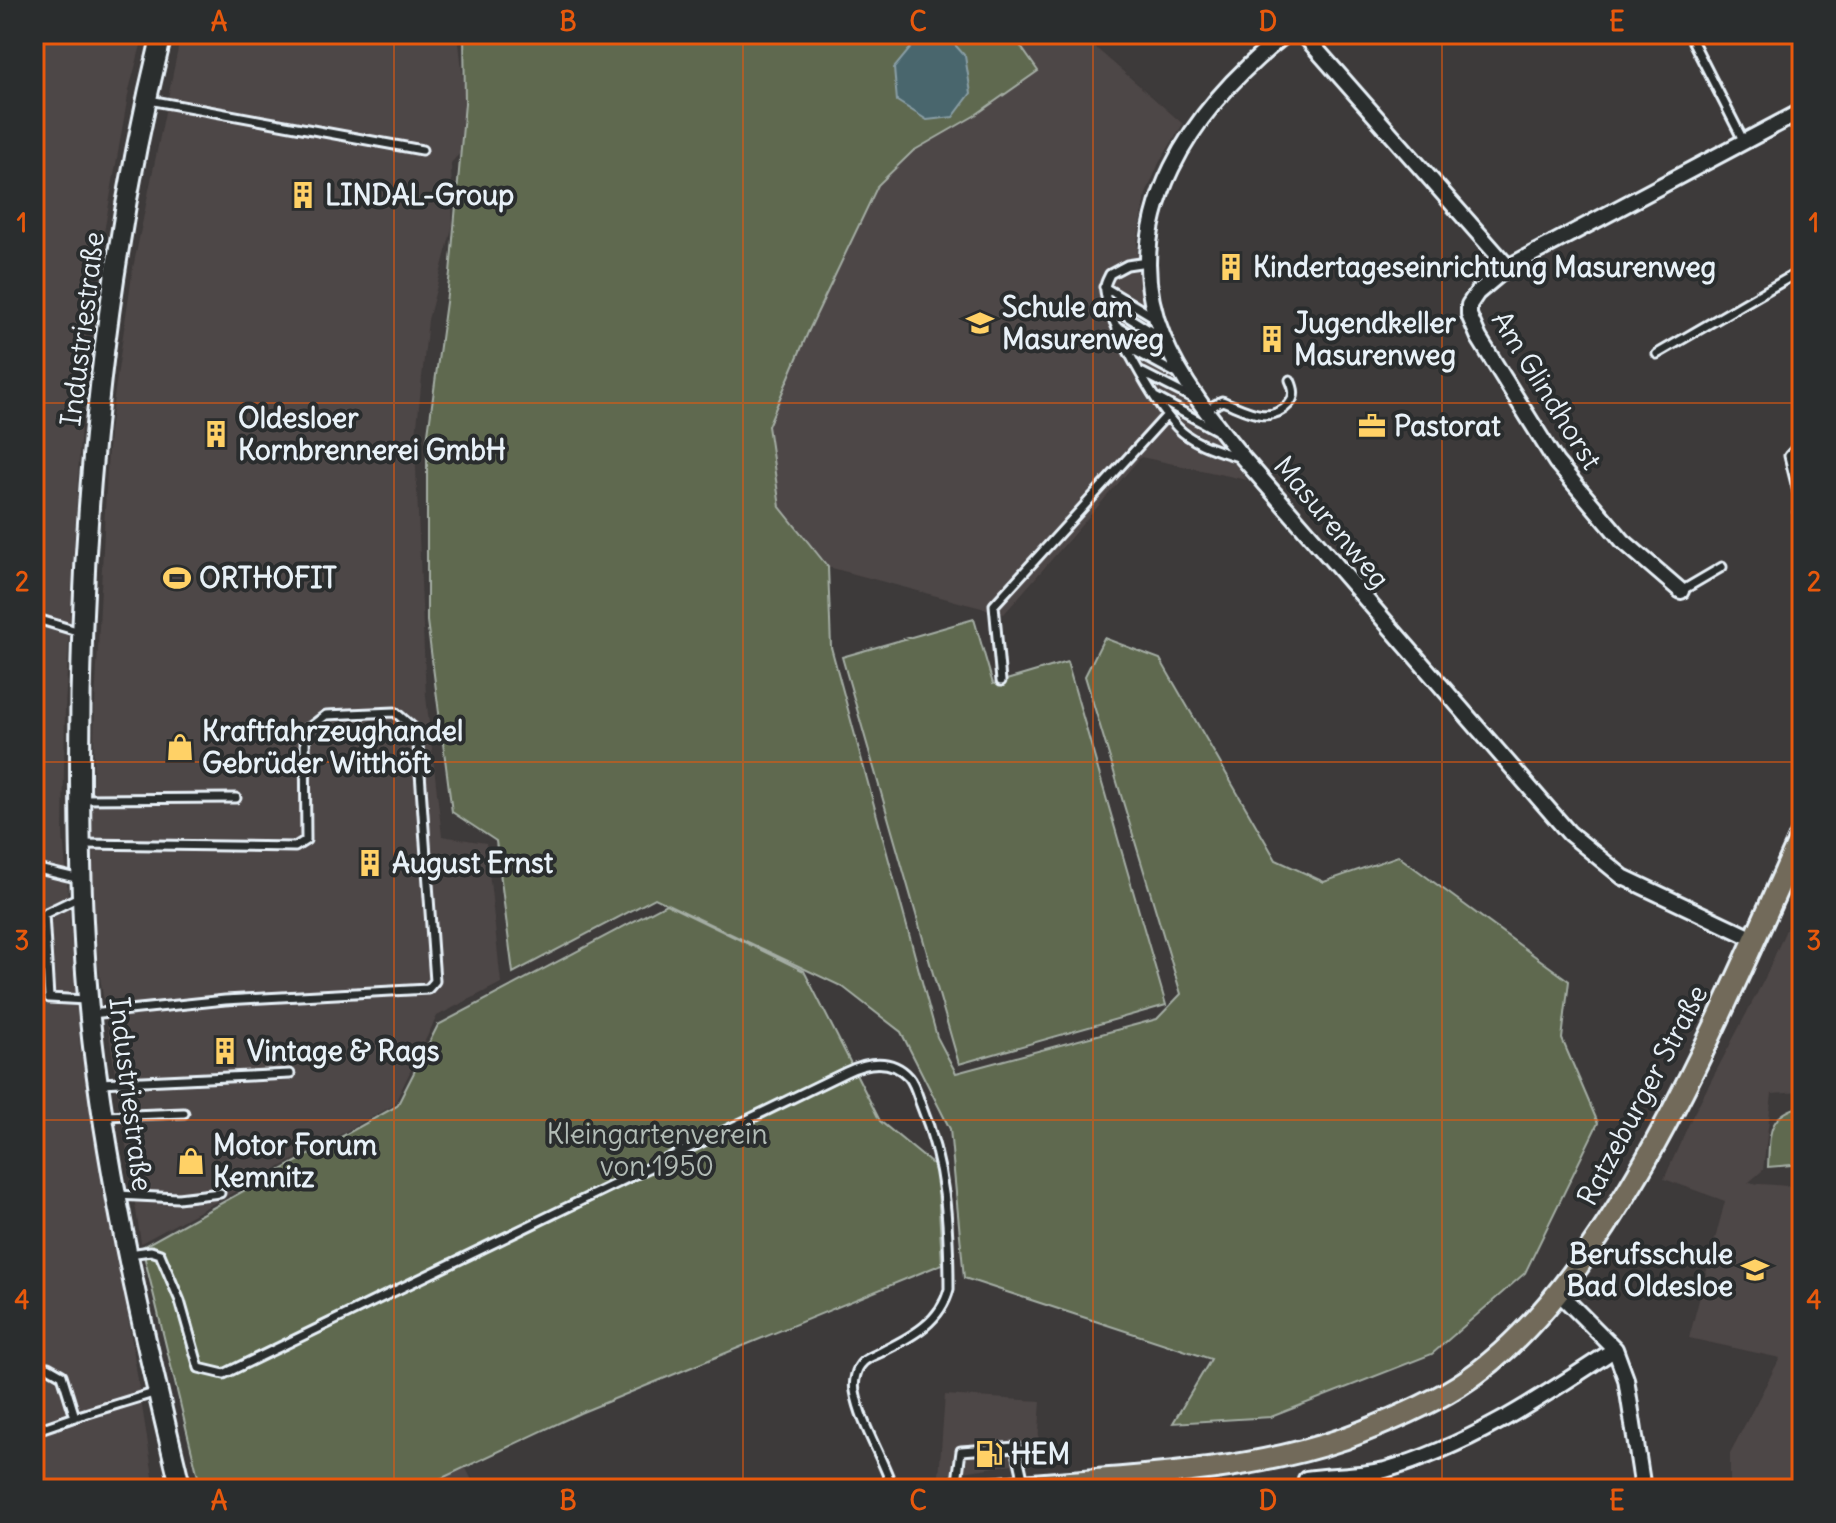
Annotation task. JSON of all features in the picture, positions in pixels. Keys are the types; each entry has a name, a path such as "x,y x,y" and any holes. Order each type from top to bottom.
{"main road":[{"name":"Industriestraße","path":"162,34 146,100 112,293 90,498 82,632 80,844 90,1007 114,1195 180,1489"},
{"name":"Ratzeburger Straße","path":"991,1489 1248,1462 1342,1439 1458,1386 1501,1352 1559,1293 1646,1157 1754,939 1802,834"}],"street":[{"name":"Masurenweg","path":"1286,34 1242,72 1181,149 1155,205 1147,262 1157,319 1173,358 1204,407 1244,459 1569,833 1623,877 1754,939"},
{"path":"1303,34 1508,267"},
{"name":"Am Glindhorst","path":"1681,591 1623,541 1556,462 1479,338 1469,305 1477,293 1508,267 1802,111"},
{"path":"1559,1293 1615,1349 1626,1379 1643,1489"},
{"path":"1306,1479 1383,1471 1445,1448 1508,1419 1615,1349"}],"lane":[{"path":"1689,34 1743,140"},
{"path":"146,100 422,150"},
{"path":"1147,262 1127,265 1110,274 1104,287 1118,327 1153,396 1167,415 1190,438 1244,459"},
{"path":"1657,354 1802,270"},
{"path":"1104,287 1157,319"},
{"path":"1108,304 1164,339"},
{"path":"1118,327 1173,358"},
{"path":"1128,347 1185,378"},
{"path":"1141,372 1204,407 1222,401 1260,415 1280,412 1291,402 1295,391 1290,380"},
{"path":"1153,396 1224,434"},
{"path":"1001,681 994,605 1167,415"},
{"path":"1799,496 1789,456 1802,442"},
{"path":"1681,591 1722,567"},
{"path":"34,618 82,632"},
{"path":"80,844 295,847 306,840 305,731 326,715 395,712 417,731 435,981 428,989 90,1007 49,998 44,914 81,888"},
{"path":"80,799 236,798"},
{"path":"34,868 81,888"},
{"path":"129,1254 151,1251 160,1254 180,1301 199,1368 224,1374 867,1062 891,1064 910,1077 939,1154 944,1178 949,1289 945,1305 931,1320 911,1337 862,1362 856,1374 854,1388 859,1405 893,1489"},
{"path":"98,1083 290,1074"},
{"path":"103,1116 184,1113"},
{"path":"114,1195 178,1198 220,1193"},
{"path":"34,1366 48,1367 62,1375 75,1417"},
{"path":"34,1431 159,1391"},
{"path":"956,1489 961,1451 1016,1447 1025,1485"}],"shaded area":[{"path":"34,34 144,34 129,90 86,335 65,708 63,833 80,1047 111,1208 155,1489 34,1489"},
{"path":"181,34 458,34 470,142 451,163 453,225 428,320 415,445 426,696 442,836 486,843 501,983 437,1016 394,1105 141,1243 99,970 90,881 95,705 109,431 133,268"},
{"name":"Schule am Masurenweg","path":"1012,34 1080,34 1183,124 1159,163 1146,194 1137,243 1141,294 1145,316 1172,375 1247,480 1141,457 1004,614 828,567 780,507 768,426 808,330 878,185 913,151 974,116 1038,71"},
{"path":"1802,893 1802,1092 1772,1094 1763,1170 1748,1183 1802,1187 1802,1489 1730,1489 1730,1453 1780,1358 1689,1338 1725,1201 1664,1179 1692,1117 1764,980"},
{"path":"945,1395 1041,1401 1037,1460 939,1476"},
{"path":"466,1468 476,1489 419,1489"}],"green space":[{"path":"464,34 1012,34 1038,71 974,116 913,151 878,185 809,330 768,426 780,507 828,567 831,647 937,1037 956,1073 1157,1019 1181,994 1085,676 1104,638 1160,659 1276,860 1324,882 1398,856 1569,981 1562,1039 1598,1123 1525,1273 1432,1354 1271,1417 1173,1423 1211,1359 964,1278 950,1129 901,1032 843,987 655,898 513,973 496,841 452,812 427,621 427,441 450,273 465,103"},
{"path":"974,619 993,684 1067,662 1166,1005 959,1064 842,657"},
{"name":"Kleingartenverein von 1950","path":"666,904 804,971 880,1121 937,1168 942,1264 580,1413 419,1489 201,1489 142,1247 397,1106 438,1025"},
{"path":"1802,1106 1802,1164 1768,1167 1772,1128 1782,1115"}],"water":[{"path":"922,34 948,37 965,56 971,93 953,117 927,120 897,101 894,68"}],"place":[{"name":"LINDAL-Group","path":"303,195"},
{"name":"Kindertageseinrichtung Masurenweg","path":"1231,267"},
{"name":"Schule am Masurenweg","path":"980,323"},
{"name":"Jugendkeller Masurenweg","path":"1272,339"},
{"name":"Pastorat","path":"1372,426"},
{"name":"Oldesloer Kornbrennerei GmbH","path":"216,434"},
{"name":"ORTHOFIT","path":"177,578"},
{"name":"Kraftfahrzeughandel Gebrüder Witthöft","path":"180,747"},
{"name":"August Ernst","path":"370,863"},
{"name":"Vintage & Rags","path":"225,1051"},
{"name":"Motor Forum Kemnitz","path":"191,1161"},
{"name":"Berufsschule Bad Oldesloe","path":"1755,1270"},
{"name":"HEM","path":"989,1454"}]}
